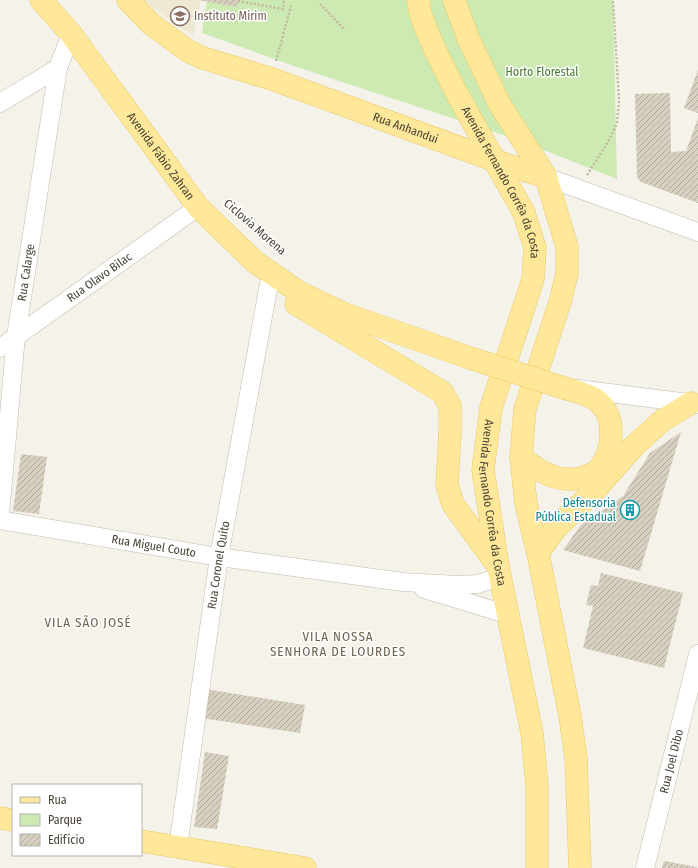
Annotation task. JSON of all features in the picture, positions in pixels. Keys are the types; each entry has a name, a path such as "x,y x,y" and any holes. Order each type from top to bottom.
{"main road":[{"name":"Avenida Fábio Zahran","path":"41,0 71,34 198,207 271,279"},
{"name":"Rua Anhandui","path":"128,0 151,24 188,51 204,58 272,79 493,160 546,177"},
{"name":"Avenida Fernando Corrêa da Costa","path":"418,0 422,16 434,48 457,94 524,213 535,248 533,279 491,408 482,470 499,571 532,733 537,786 537,868"},
{"path":"454,0 468,38 500,105 546,177 566,247 567,274 560,302 525,409 521,457 526,504 538,553 570,716 576,758 580,868"},
{"path":"271,279 342,313 470,358 595,399 606,412 611,427 606,458 598,470 583,478 568,480 544,472 521,457"},
{"path":"271,279 301,308 442,392 450,406 447,485 453,504 499,571"},
{"path":"538,553 555,529 595,490 635,445 663,420 695,403"},
{"path":"0,818 12,820"},
{"path":"142,841 305,868"}],"street":[{"name":"Rua Calarge","path":"0,515 16,336 58,68 71,34"},
{"path":"0,103 58,68"},
{"name":"Rua Anhandui","path":"546,177 698,232"},
{"name":"Rua Olavo Bilac","path":"0,348 198,207"},
{"name":"Rua Coronel Quito","path":"178,847 219,557 271,279"},
{"path":"561,387 695,403"},
{"name":"Rua Miguel Couto","path":"0,520 219,557 403,582 471,585 499,571"},
{"name":"Rua Miguel Couto","path":"403,582 509,616"},
{"name":"Rua Joel Dibo","path":"645,868 694,692 698,654"}],"path":[{"path":"238,1 282,9 284,0"},
{"path":"578,188 608,142 617,123 619,100 613,0"},
{"path":"320,4 344,29"},
{"path":"272,79 291,6"}],"shaded area":[{"name":"Instituto Mirim","path":"144,0 201,0 193,35 177,26"}],"green space":[{"name":"Horto Florestal","path":"207,0 613,0 617,179 521,141 294,66 202,33"}],"building":[{"path":"198,0 238,0 237,7"},
{"path":"698,70 698,113 684,108"},
{"path":"670,93 671,152 686,151 698,118 698,203 641,182 637,177 635,94"},
{"name":"Defensoria Pública Estadual","path":"681,432 640,571 563,550 581,525 623,496 650,453"},
{"path":"21,454 47,457 39,514 13,511"},
{"path":"601,573 683,593 664,668 583,648 593,606 586,605 591,585 598,586"},
{"path":"205,689 305,705 300,733 201,718"},
{"path":"205,752 229,756 217,829 194,827"},
{"path":"664,861 697,867 697,868 662,868"}],"place":[{"name":"Instituto Mirim","path":"180,16"},
{"name":"Defensoria Pública Estadual","path":"630,510"}],"district":[{"name":"VILA SÃO JOSÉ","path":"88,622"},
{"name":"VILA NOSSA SENHORA DE LOURDES","path":"338,644"}]}
